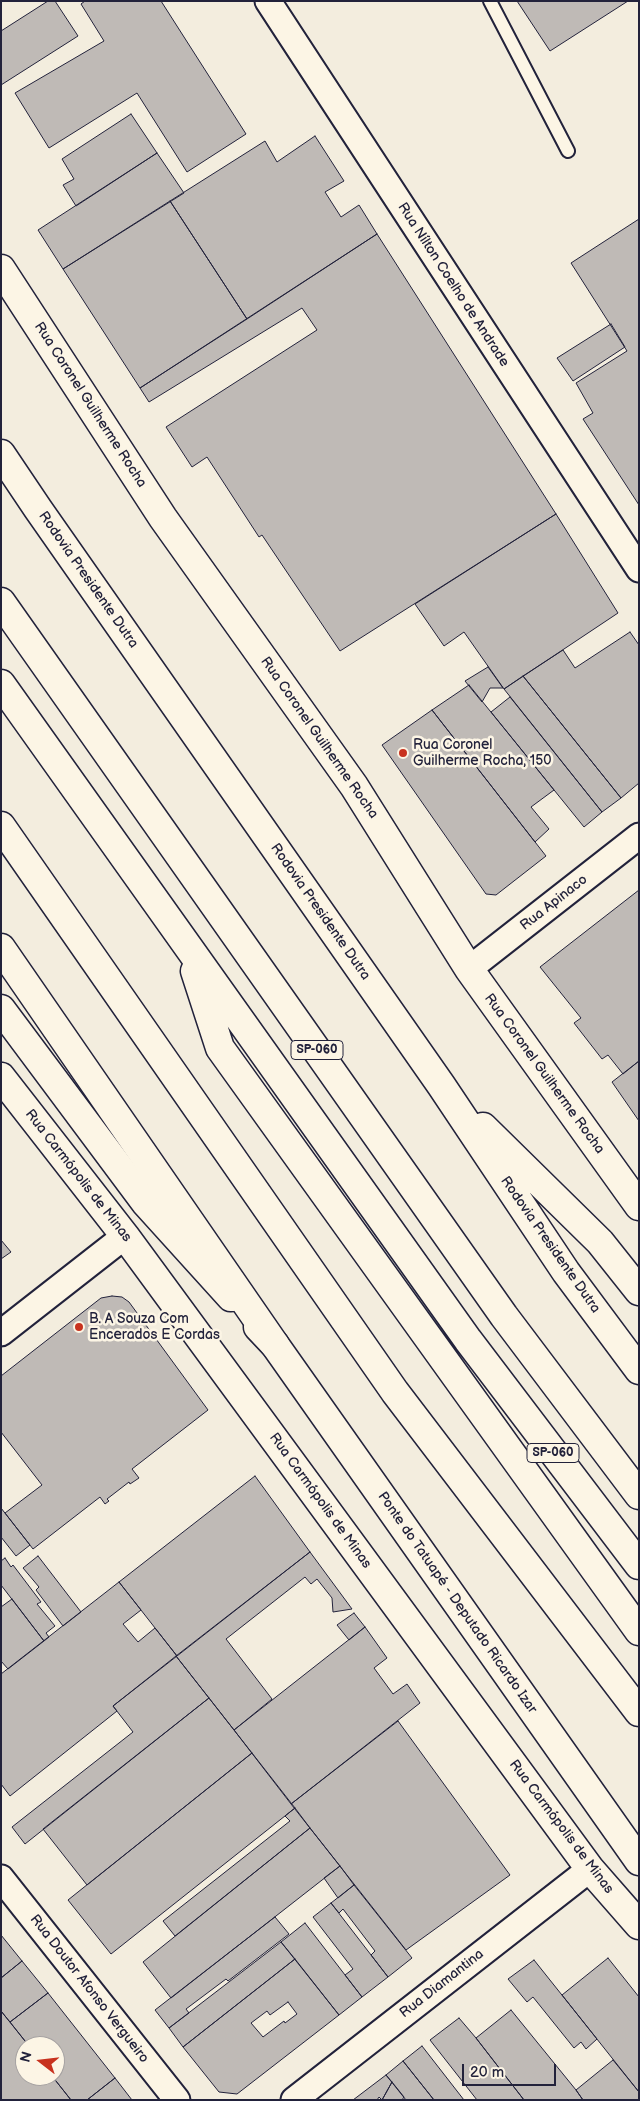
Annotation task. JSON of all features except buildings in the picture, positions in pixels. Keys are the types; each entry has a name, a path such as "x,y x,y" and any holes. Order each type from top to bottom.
{"main road":[{"name":"Rua Coronel Guilherme Rocha","path":"1,269 163,518 354,786 469,969 639,1206"},
{"name":"Rodovia Presidente Dutra","path":"1,454 441,1085 566,1272 639,1370"},
{"name":"SP-060","path":"1,602 504,1316 639,1495"},
{"name":"SP-060","path":"1,684 468,1340 639,1565"},
{"path":"1,826 395,1392 639,1712"},
{"path":"186,946 220,1048 577,1548 639,1631"},
{"path":"1,948 275,1345"},
{"path":"1,1009 145,1202 275,1345"},
{"name":"Rua Carmópolis de Minas","path":"1,1077 125,1236 590,1869 639,1926"},
{"path":"441,1085 600,1242 639,1291"},
{"name":"Ponte do Tatuapé - Deputado Ricardo Izar","path":"275,1345 639,1861"}],"street":[{"name":"Rua Nílton Coelho de Andrade","path":"268,1 639,569"},
{"name":"Rua Apinaco","path":"469,969 639,836"},
{"path":"1,1333 125,1236"},
{"name":"Rua Diamantina","path":"294,2100 590,1869"},
{"name":"Rua Doutor Afonso Vergueiro","path":"1,1878 177,2100"}],"lane":[{"path":"490,1 568,151"}],"place":[{"name":"Rua Coronel Guilherme Rocha, 150","path":"403,753"},
{"name":"B. A Souza Com Encerados E Cordas","path":"79,1327"}]}
